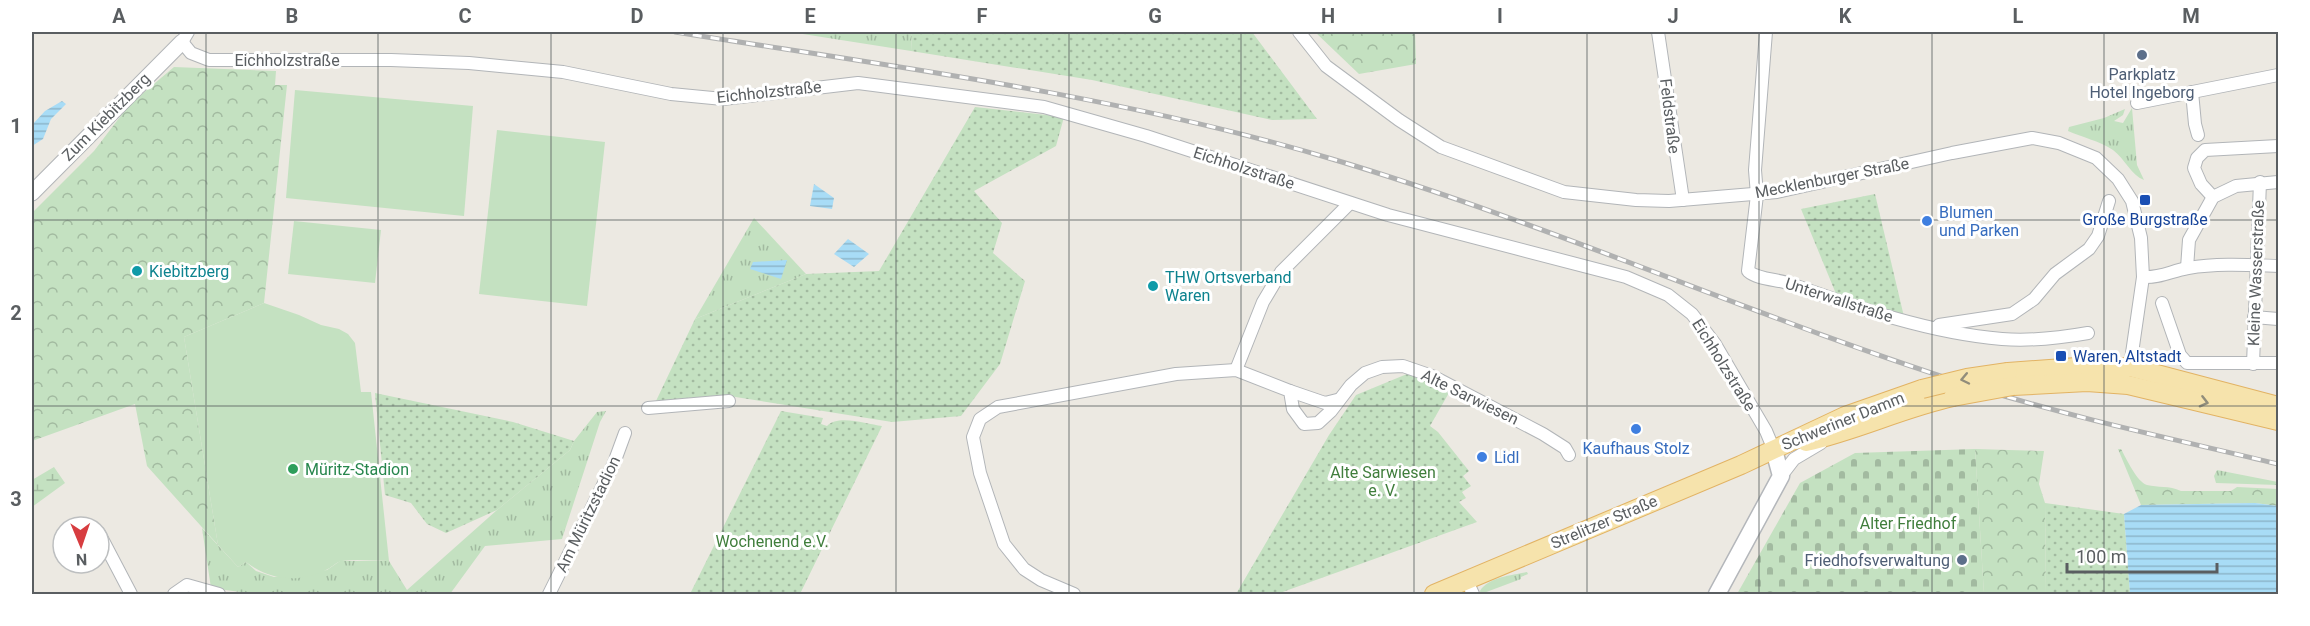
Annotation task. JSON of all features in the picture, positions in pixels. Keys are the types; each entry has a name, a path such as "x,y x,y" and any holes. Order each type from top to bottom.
{"main road":[{"name":"Schweriner Damm","path":"1774,450 1845,416 1922,389 1967,378 2008,372 2077,367 2246,396 2278,406"},
{"name":"Schweriner Damm","path":"1774,450 1836,435 1931,402 1953,397 2013,386 2087,382 2129,376 2278,421"},
{"path":"1717,594 1781,476 1774,450"},
{"name":"Strelitzer Straße","path":"1434,594 1470,588 1774,450"}],"street":[{"name":"Mecklenburger Straße","path":"1299,32 1326,66 1440,147 1564,192 1636,200 1683,200 1757,195 2032,138 2060,143 2096,158 2118,179 2132,201 2141,238 2142,277 2129,376"},
{"name":"Feldstraße","path":"1658,32 1683,200"},
{"path":"1757,195 1755,170 1766,32"},
{"name":"Zum Kiebitzberg","path":"32,193 185,37"},
{"name":"Eichholzstraße","path":"185,37 191,54 208,60 391,60 469,63 563,72 671,94 723,99 858,84 1044,107 1146,136 1350,203 1626,278 1668,295 1692,314 1715,344 1766,431 1774,450"},
{"path":"2137,103 2278,75"},
{"path":"2192,92 2198,135"},
{"path":"2213,197 2195,174 2195,162 2200,154 2211,148 2278,146"},
{"name":"Kleine Wasserstraße","path":"2253,364 2260,182"},
{"path":"2187,268 2189,240 2213,197 2236,186 2278,182"},
{"name":"Unterwallstraße","path":"1757,195 1748,271 1754,276 1776,279 1905,321 1967,335 2004,339 2053,338 2088,333"},
{"name":"Unterwallstraße","path":"1932,326 2012,314 2034,299 2055,274 2089,249 2098,236 2109,201"},
{"path":"1236,369 1263,302 1281,272 1350,203"},
{"path":"2142,277 2156,278 2187,268 2278,266"},
{"path":"2162,303 2180,355 2187,363 2278,363"},
{"path":"2254,317 2278,319"},
{"name":"Alte Sarwiesen","path":"1290,391 1293,409 1304,424 1318,423 1331,411 1337,400 1365,373 1382,367 1403,366 1432,376 1543,434 1565,448 1569,454"},
{"path":"1074,594 1041,580 1024,569 1004,544 975,457 973,437 980,419 998,407 1176,374 1236,369 1325,403 1337,400"},
{"path":"648,408 729,401"},
{"name":"Am Müritzstadion","path":"549,594 614,464 625,433"},
{"path":"1781,476 1794,459 1836,435"},
{"path":"111,556 131,594"},
{"path":"174,594 187,585 219,594"}],"green space":[{"path":"790,32 912,32 911,51"},
{"path":"912,32 1252,32 1317,119 1272,120 1092,80 911,51"},
{"path":"1315,32 1415,32 1416,64 1359,74"},
{"path":"174,67 276,71 275,85 287,85 264,303 184,337 218,545 147,466 135,404 32,441 32,213 94,151 129,105"},
{"path":"295,90 473,106 464,216 286,198"},
{"path":"975,107 1064,117 1056,146 974,191 1002,223 993,253 1025,281 1000,364 961,416 892,422 723,395 656,401 695,319 806,274 879,271"},
{"path":"2132,108 2137,165 2144,180 2139,178 2113,150 2068,131 2069,127 2104,118 2125,109 2123,115 2114,121 2123,123"},
{"path":"497,130 605,142 587,306 479,294"},
{"path":"1875,194 1905,321 1839,301 1801,209"},
{"path":"754,218 806,274 695,319"},
{"path":"294,221 381,230 375,283 288,274"},
{"name":"Müritz-Stadion","path":"264,303 321,325 339,329 348,334 355,343 361,392 371,392 389,561 342,561 316,574 285,578 265,573 246,562 238,567 218,545 184,337"},
{"name":"Alte Sarwiesen e. V.","path":"1407,374 1450,391 1430,426 1438,432 1469,471 1463,476 1471,486 1462,492 1466,498 1459,502 1477,522 1277,594 1236,594 1329,435 1356,395"},
{"path":"375,393 513,422 574,441 570,450 497,510 446,533 427,524 411,503 385,495"},
{"path":"606,411 600,422 562,539 485,546 450,594 255,594 211,588 202,528 238,567 246,562 256,571 274,577 327,570 340,561 389,561 407,590 497,510 570,450 574,441 597,412"},
{"name":"Wochenend e.V.","path":"781,411 823,418 821,424 827,426 832,422 845,420 882,426 800,594 690,594"},
{"path":"1975,449 2044,451 2039,484 2045,503 2046,594 1984,594"},
{"name":"Alter Friedhof","path":"1975,449 1984,594 1737,594 1800,483 1855,453"},
{"path":"2118,449 2121,449 2139,479 2147,485 2181,491 2231,491 2237,487 2278,489 2278,506 2255,503 2141,505"},
{"path":"54,467 65,483 32,507 32,480"},
{"path":"2217,470 2278,482 2278,485 2216,483 2214,476"},
{"path":"2045,503 2124,514 2130,594 2046,594"},
{"path":"1527,572 1528,574 1521,579 1481,594 1480,591 1484,586 1495,580"}],"water":[{"path":"62,101 66,104 51,119 43,139 32,146 32,125 45,111"},
{"path":"814,184 834,198 832,209 810,206"},
{"path":"848,239 869,254 854,267 834,254"},
{"path":"787,260 781,279 750,269 753,262"},
{"path":"2255,503 2278,506 2278,594 2130,594 2124,514 2141,505"}],"railway":[{"path":"675,32 1006,85 1170,117 1251,137 1414,185 1575,242 1816,333 1978,388 2090,419 2278,464"}],"place":[{"name":"Parkplatz Hotel Ingeborg","path":"2142,55"},
{"name":"Große Burgstraße","path":"2145,200"},
{"name":"Blumen und Parken","path":"1927,221"},
{"name":"Kiebitzberg","path":"137,271"},
{"name":"THW Ortsverband Waren","path":"1153,286"},
{"name":"Waren, Altstadt","path":"2061,356"},
{"name":"Kaufhaus Stolz","path":"1636,429"},
{"name":"Lidl","path":"1482,457"},
{"name":"Müritz-Stadion","path":"293,469"},
{"name":"Friedhofsverwaltung","path":"1962,560"}]}
